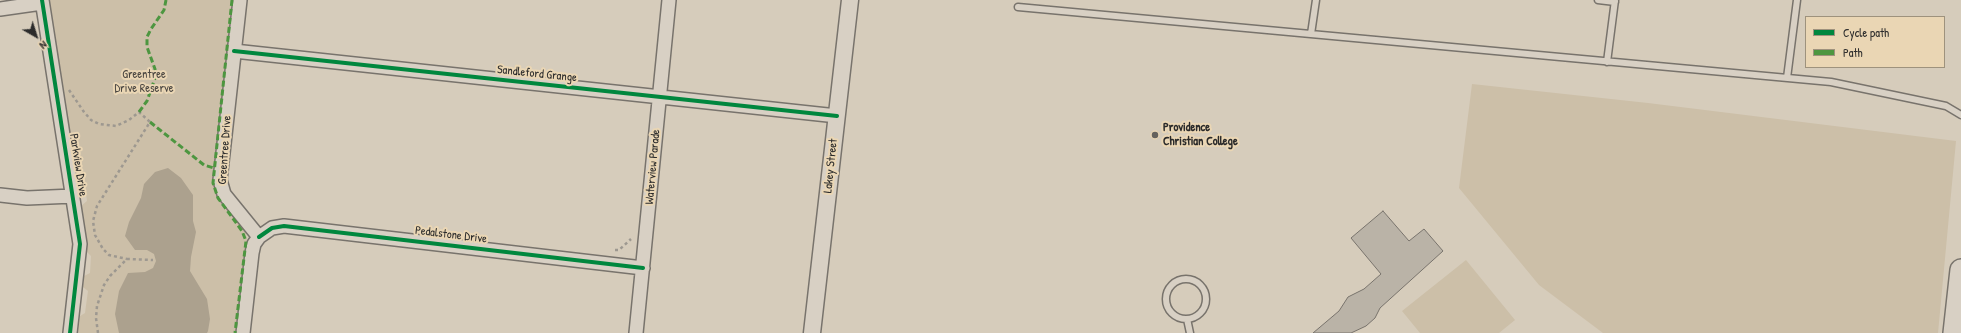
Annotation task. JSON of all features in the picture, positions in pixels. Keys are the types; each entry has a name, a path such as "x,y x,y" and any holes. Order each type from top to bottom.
{"main road":[{"path":"1954,333 1961,270"}],"street":[{"name":"Greentree Drive","path":"240,0 221,186 228,200 259,237"},
{"name":"Waterview Parade","path":"636,333 669,0"},
{"name":"Lakey Street","path":"812,333 850,0"},
{"path":"0,9 42,1"},
{"name":"Parkview Drive","path":"42,1 80,244 70,333"},
{"name":"Sandleford Grange","path":"234,51 837,116"},
{"path":"0,196 27,198 73,196"},
{"name":"Pedalstone Drive","path":"259,237 272,228 284,226 643,268"},
{"path":"243,333 252,253 254,244 259,237"}],"lane":[{"path":"1311,34 1316,0"},
{"path":"1598,0 1615,1 1607,62"},
{"path":"1787,78 1797,0"},
{"path":"1018,7 1831,82 1946,106 1961,115"},
{"path":"1188,279 1200,284 1206,296 1203,310 1193,318 1187,319 1174,316 1167,306 1166,299 1167,293 1175,282 1188,279"},
{"path":"1187,319 1190,333"}],"path":[{"path":"67,86 84,112 99,124 116,126 129,120 139,112 150,122 97,206 94,214 93,228 98,244 109,254 126,259 153,260"},
{"path":"609,250 619,250 627,245 634,236"},
{"path":"98,333 96,318 100,295 110,276 126,259"}],"green space":[{"name":"Greentree Drive Reserve","path":"49,0 235,0 220,199 246,233 247,241 237,333 78,333 80,316 85,313 88,291 83,287 84,276 90,273 91,256 86,251 87,243 81,206 87,201 85,187 81,188 78,186"},
{"path":"1472,84 1648,103 1956,141 1938,333 1603,333 1539,285 1459,188"},
{"path":"1466,260 1515,320 1499,333 1420,333 1402,311"}],"shaded area":[{"path":"168,168 181,178 193,195 193,221 196,232 190,271 207,299 210,319 208,331 207,333 119,333 115,314 119,291 128,273 145,272 153,268 156,261 154,254 147,250 135,250 125,236 129,222 141,198 144,184 155,172"}],"building":[{"path":"1383,211 1409,241 1424,229 1443,251 1380,308 1375,318 1366,326 1351,333 1313,333 1339,311 1348,297 1364,289 1381,274 1351,238"}],"marked path":[{"path":"139,112 147,101 155,78 155,69 147,47 147,37 164,10 166,0"},
{"path":"232,0 213,183 218,198 242,231 246,241 235,333"},
{"path":"150,122 204,165 214,168"}],"cycle path":[{"path":"42,0 80,244 70,333"},
{"path":"234,51 837,116"},
{"path":"259,237 272,228 284,226 643,268"}],"place":[{"name":"Providence Christian College","path":"1155,135"}]}
